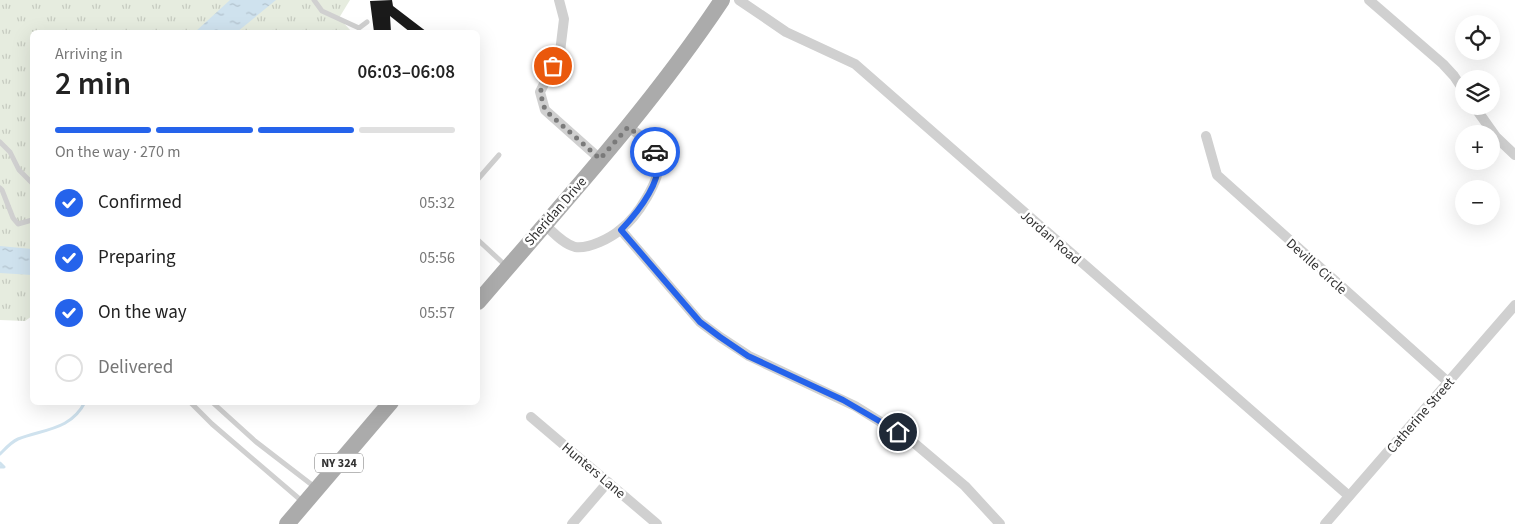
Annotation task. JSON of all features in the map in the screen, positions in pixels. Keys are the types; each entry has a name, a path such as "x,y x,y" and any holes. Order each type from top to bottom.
{"main road":[{"name":"Sheridan Drive","path":"480,300 628,127 701,32 722,0"},
{"name":"NY 324","path":"287,524 388,405"}],"street":[{"path":"559,0 564,19 560,52 540,92 545,110 600,159"},
{"name":"Jordan Road","path":"739,0 786,32 855,64 1349,496"},
{"path":"1369,0 1443,64 1455,78"},
{"path":"1480,115 1496,137 1515,155"},
{"path":"544,224 564,241 575,246 585,247 597,243 621,230 638,210 651,188 658,172 659,158 653,148 643,138 628,127"},
{"name":"Deville Circle","path":"1206,136 1217,175 1448,382"},
{"path":"621,230 700,322 748,356 855,406 905,437 965,486 1000,524"},
{"name":"Catherine Street","path":"1324,524 1515,305"},
{"name":"Hunters Lane","path":"531,417 657,524"},
{"path":"572,524 608,482"}],"lane":[{"path":"314,0 322,11 359,28 367,22"},
{"path":"0,142 10,152 19,170 30,181"},
{"path":"480,177 499,155"},
{"path":"0,188 13,218 18,224 30,221"},
{"path":"480,242 508,267"},
{"path":"192,405 305,504"},
{"path":"215,405 255,441 317,489"}],"green space":[{"path":"0,0 350,0 339,18 350,30 30,30 30,317 25,321 0,320"}],"water":[{"path":"230,0 276,0 239,30 197,30"},
{"path":"0,246 30,249 30,275 0,273"}],"building":[{"path":"392,0 393,6 424,30 408,30 390,16 391,30 374,30 370,1"}],"waterway":[{"path":"0,454 18,439 65,423 83,405"},
{"path":"0,463 4,467 0,467"}],"way so far":[{"path":"553,66 540,92 545,110 600,159 628,127 643,138 655,152"}],"route":[{"path":"655,152 659,158 658,172 638,210 621,230 700,322 748,356 855,406 898,432"}]}
